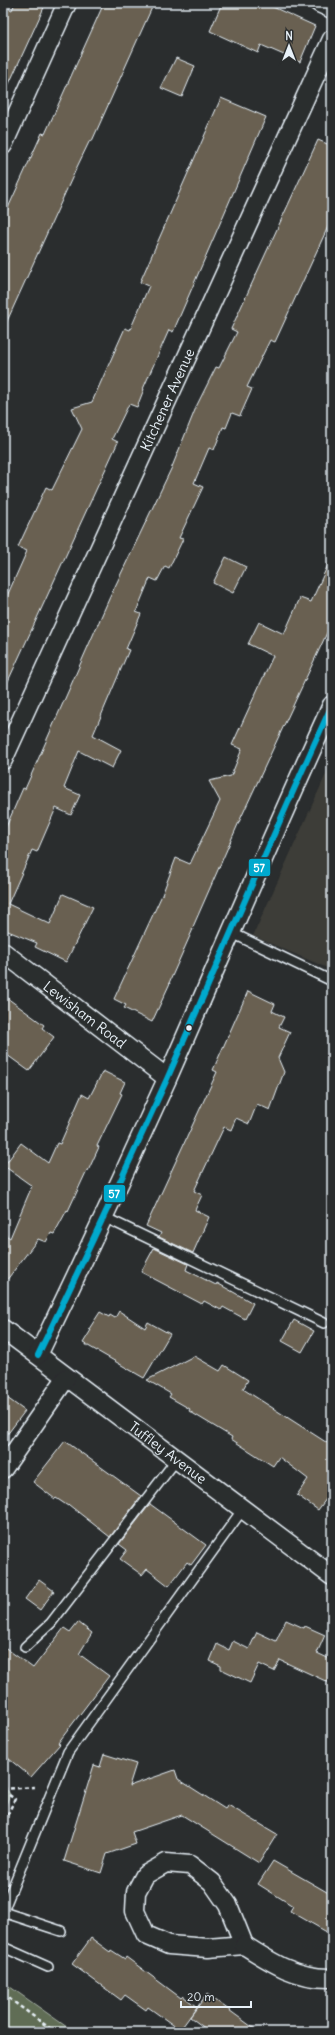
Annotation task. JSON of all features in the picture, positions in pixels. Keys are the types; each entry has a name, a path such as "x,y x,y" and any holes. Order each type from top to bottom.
{"street":[{"path":"3,145 67,3"},
{"path":"319,3 332,9"},
{"name":"Kitchener Avenue","path":"3,760 332,39"},
{"path":"38,1355 104,1217 167,1078 230,932 332,705"},
{"name":"Lewisham Road","path":"3,952 167,1078"},
{"name":"Tuffley Avenue","path":"3,1329 66,1378 177,1459 332,1576"},
{"path":"3,1469 66,1378"},
{"path":"244,1945 208,1948 170,1945 146,1935 135,1911 136,1892 145,1875 166,1862 190,1865 212,1882 228,1905 244,1945 278,1967 316,1979 332,1978"}],"lane":[{"path":"230,932 332,981"},
{"path":"104,1217 324,1323"},
{"path":"25,1647 51,1623 177,1459"},
{"path":"61,1931 3,1912 68,1752 243,1509"},
{"path":"3,1948 48,1967"}],"path":[{"path":"3,1790 54,1786"},
{"path":"3,1790 16,1798 3,1824"},
{"path":"3,1994 55,2032"}],"shaded area":[{"path":"332,761 332,970 253,936"}],"green space":[{"path":"3,1785 10,1794 3,1813"},
{"path":"3,1982 74,2032 3,2032"}],"building":[{"path":"15,3 46,3 3,97 3,6 12,10"},
{"path":"104,3 154,3 92,141 90,140 77,167 3,330 3,219 42,133 45,134"},
{"path":"222,3 264,3 315,26 300,62 261,45 258,53 210,31"},
{"path":"176,58 195,66 182,97 161,88"},
{"path":"221,98 266,117 173,332 169,330 143,389 137,407 129,404 112,439 118,442 3,692 3,605 27,551 18,547 46,487 52,490 82,429 72,408 92,402 125,328 130,330 149,286 140,282"},
{"path":"318,140 332,146 332,218 275,342 270,340 247,387 252,389 240,416 232,413 226,428 223,427 214,450 209,448 194,483 203,487 179,538 183,539 169,568 165,566 157,581 150,578 136,612 141,614 126,649 129,650 93,735 121,750 112,768 79,751 64,788 80,795 71,815 56,808 37,852 32,850 8,904 50,924 63,894 93,907 66,962 35,947 37,943 3,929 3,834 23,788 25,789 109,599 172,467 197,405 216,367 219,368 237,332 231,329"},
{"path":"332,556 332,622 239,822 152,1022 124,1008 126,1005 114,999 162,895 176,858 190,864 220,801 209,781 231,776 242,749 232,745 273,656 248,644 259,622 284,634 300,598 311,602"},
{"path":"226,557 246,567 233,593 213,583"},
{"path":"248,991 275,1004 272,1011 284,1017 279,1027 290,1032 278,1058 284,1072 270,1110 257,1104 249,1124 236,1118 231,1130 224,1127 194,1191 202,1195 195,1210 209,1217 193,1253 159,1237 161,1233 146,1226 217,1072 213,1070"},
{"path":"3,995 44,1025 42,1028 54,1037 29,1071 3,1052"},
{"path":"103,1071 125,1082 120,1093 122,1094 97,1146 99,1147 88,1171 87,1170 68,1211 67,1210 54,1234 51,1233 46,1242 38,1239 3,1285 3,1233 10,1238 32,1186 4,1166 21,1143 48,1163 57,1143 60,1144 82,1094 89,1098"},
{"path":"154,1248 188,1264 186,1270 216,1285 217,1283 253,1303 245,1319 223,1307 221,1310 204,1301 202,1304 141,1272"},
{"path":"119,1311 145,1328 148,1322 170,1334 144,1378 83,1343 91,1330 89,1329 100,1312 109,1317 110,1315 115,1318"},
{"path":"294,1320 314,1331 302,1352 282,1341"},
{"path":"194,1356 220,1371 224,1365 248,1380 243,1389 332,1446 332,1491 318,1510 297,1495 308,1479 279,1457 273,1466 231,1439 232,1437 189,1411 190,1409 169,1397 171,1394 147,1380"},
{"path":"3,1395 25,1411 3,1440"},
{"path":"65,1441 141,1496 110,1537 69,1505 68,1506 56,1498 55,1499 33,1482"},
{"path":"150,1504 206,1545 191,1565 187,1562 169,1586 147,1569 142,1575 120,1559 127,1550 119,1544"},
{"path":"39,1580 54,1591 40,1610 25,1599"},
{"path":"286,1620 304,1628 305,1626 325,1635 317,1653 332,1660 332,1684 280,1660 274,1671 259,1664 250,1683 221,1669 221,1666 210,1661 217,1644 229,1650 233,1641 249,1649 257,1632 276,1641"},
{"path":"78,1622 92,1633 79,1654 109,1676 58,1743 60,1744 31,1777 3,1754 3,1646 33,1668 64,1628 70,1632"},
{"path":"104,1754 136,1764 129,1786 175,1770 178,1779 225,1809 228,1805 277,1834 259,1863 182,1815 132,1832 136,1844 107,1854 101,1873 64,1861 94,1765 100,1767"},
{"path":"273,1861 332,1895 332,1935 290,1911 293,1906 258,1884"},
{"path":"91,1938 110,1952 111,1950 125,1959 126,1957 181,1998 183,1996 197,2007 180,2030 148,2007 146,2010 125,1995 121,2000 72,1964"},
{"path":"207,1994 259,2032 210,2032 190,2017"}],"transit line":[{"name":"57","path":"38,1355 167,1079 332,705"}]}
